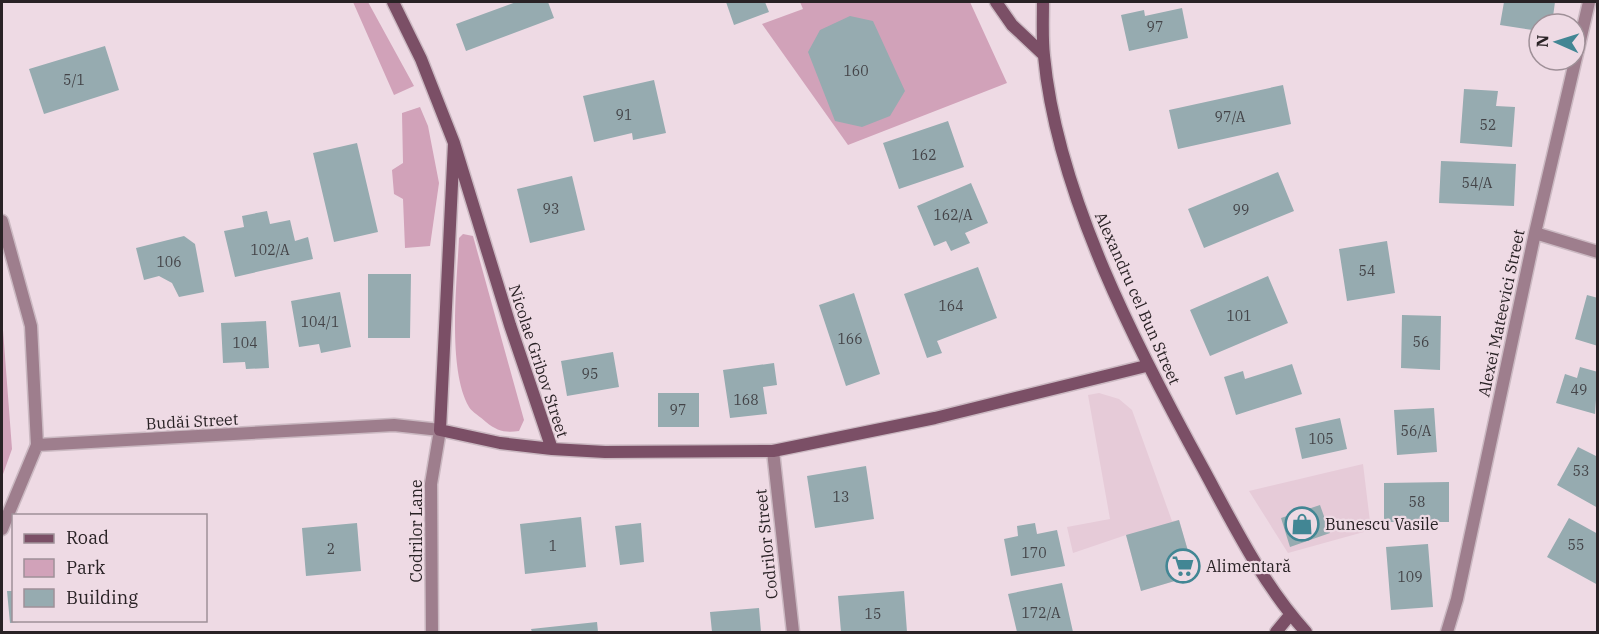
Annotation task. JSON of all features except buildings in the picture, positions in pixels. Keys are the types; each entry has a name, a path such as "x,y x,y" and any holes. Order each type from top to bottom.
{"street":[{"name":"Nicolae Gribov Street","path":"393,2 421,59 454,143 510,325 552,449 500,443 440,430 454,143"},
{"path":"996,2 1012,25 1044,55"},
{"name":"Alexandru cel Bun Street","path":"1043,2 1044,55 1051,102 1068,170 1088,226 1146,366 1232,522 1290,615 1306,633"},
{"name":"Alexei Mateevici Street","path":"1447,633 1457,599 1535,233 1589,2"},
{"path":"2,221 31,326 37,445 2,529"},
{"path":"1535,233 1598,252"},
{"path":"552,449 605,452 772,451 935,418 1146,366"},
{"name":"Budăi Street","path":"37,445 394,425 440,430"},
{"name":"Codrilor Lane","path":"432,633 430,484 440,430"},
{"name":"Codrilor Street","path":"772,451 793,633"},
{"path":"1276,633 1290,615"}],"shaded area":[{"path":"1099,393 1119,399 1132,410 1172,521 1179,520 1195,575 1141,591 1126,535 1073,553 1067,527 1110,519 1088,395"},
{"path":"1363,464 1371,530 1288,553 1249,491"}],"green space":[{"path":"353,2 368,2 414,86 394,95"},
{"path":"800,2 970,2 1007,83 848,145 762,24 803,9"},
{"path":"420,107 428,126 439,183 430,246 405,248 403,199 394,194 392,170 403,163 402,113"},
{"path":"463,234 473,236 524,420 519,431 501,431 490,425 470,409 462,391 456,348 455,301 459,238"},
{"path":"2,317 12,449 2,477"}],"place":[{"name":"Bunescu Vasile","path":"1302,524"},
{"name":"Alimentară","path":"1183,566"}]}
